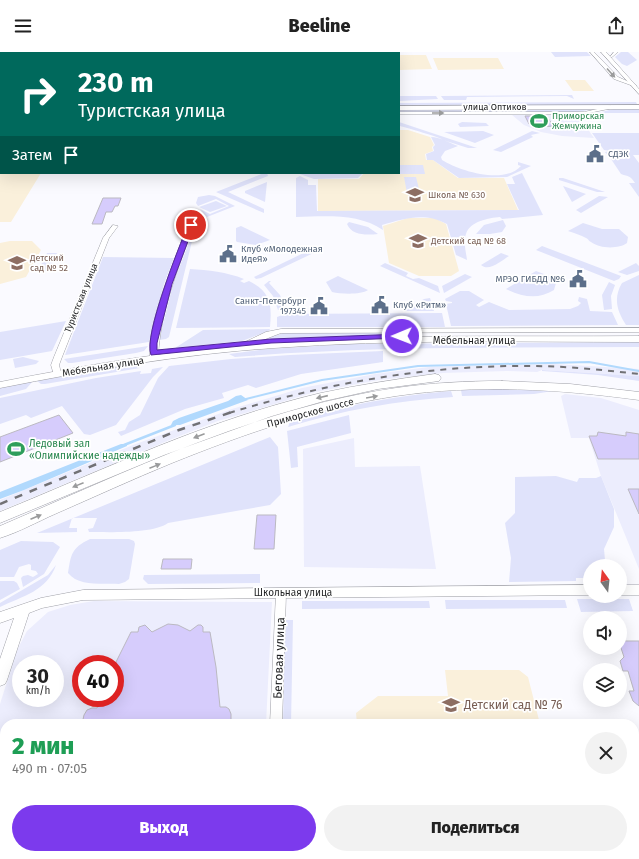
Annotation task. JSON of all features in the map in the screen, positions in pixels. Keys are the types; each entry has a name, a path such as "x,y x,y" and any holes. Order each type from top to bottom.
{"main road":[{"name":"Приморское шоссе","path":"0,518 173,446 237,422 311,400 363,388 410,380 478,376 510,376 582,380 639,387"},
{"name":"Приморское шоссе","path":"0,532 229,436 282,419 359,399 455,386 509,384 579,388 639,396"}],"street":[{"path":"592,52 616,78 637,86"},
{"path":"603,52 637,86"},
{"path":"607,52 637,86 639,92"},
{"path":"611,56 616,52"},
{"name":"улица Оптиков","path":"400,102 639,101"},
{"path":"400,114 584,113 611,107"},
{"name":"улица Оптиков","path":"400,108 639,107"},
{"path":"154,355 153,343 168,284 191,225"},
{"name":"Туристская улица","path":"57,371 56,365 58,357 106,238 115,226"},
{"path":"247,343 281,331 639,330"},
{"name":"Мебельная улица","path":"0,380 154,355 247,343 382,336 639,335"},
{"name":"Мебельная улица","path":"154,355 341,341 639,339"},
{"name":"Мебельная улица","path":"0,385 57,371"},
{"name":"Школьная улица","path":"0,618 41,603 83,595 583,590"},
{"path":"627,590 639,590"},
{"name":"Беговая улица","path":"276,719 281,592"},
{"path":"0,680 24,609"}],"shaded area":[{"path":"551,52 587,52 591,56 555,57"},
{"path":"621,52 628,52 637,60 627,66 622,64 615,57"},
{"path":"400,55 426,55 432,69 400,70"},
{"path":"433,58 498,58 504,69 438,70"},
{"path":"565,80 585,80 594,91 573,91"},
{"path":"572,95 574,99 567,96 467,97 466,100 444,100 441,96"},
{"path":"400,96 436,96 438,99 400,101"},
{"path":"636,102 638,106 400,106 400,103"},
{"path":"639,108 639,113 598,113 613,109"},
{"path":"400,109 595,109 577,112 400,112"},
{"path":"512,115 578,115 594,138 562,136 541,132 524,125"},
{"path":"400,122 477,148 468,148 400,126"},
{"path":"462,122 486,123 489,126 460,127 458,124"},
{"name":"Школа № 630","path":"400,130 408,130 430,137 434,145 432,147 433,151 425,154 426,160 433,160 458,178 504,178 518,210 318,211 318,179 359,179 363,174 400,174"},
{"path":"483,131 494,135 475,143 444,132"},
{"path":"532,131 540,133 531,135 533,137 501,152 493,150"},
{"path":"592,133 639,133 639,155 633,155 639,163 639,197 629,183 635,183 633,180 621,174 611,159 625,159 623,157 609,157 605,152 611,151 604,150"},
{"path":"431,137 441,139 458,146 445,151 441,157 442,160 470,172 504,175 513,172 521,166 518,165 518,162 531,166 507,177 459,178 433,160 427,160 426,154 434,151 433,147 435,145"},
{"path":"400,165 423,165 425,174 400,174"},
{"path":"522,173 543,215 502,219 500,217 496,217 485,219 476,223 471,226 465,237 467,260 456,255 447,224 439,220 423,217 407,218 382,225 383,230 374,225 353,218 330,216 296,217 296,178 300,176 308,180 308,185 316,185 317,211 519,210 507,184 515,184 512,177"},
{"path":"0,174 40,174 11,222 0,222"},
{"path":"261,174 267,174 268,176 228,192 264,209 264,213 216,192"},
{"path":"300,174 362,174 358,178 314,179"},
{"path":"404,177 416,177 420,193 407,193"},
{"path":"559,178 605,192 597,192 559,180"},
{"path":"267,182 265,202 245,193 245,191"},
{"path":"563,186 586,194 572,202"},
{"path":"209,195 215,196 235,206 207,217 200,209 210,214 229,206 216,199 198,206 196,203 198,197"},
{"path":"599,196 608,197 581,213 576,210"},
{"path":"216,201 227,206 210,212 199,207"},
{"name":"Детский сад № 68","path":"408,218 435,218 446,224 459,271 451,276 419,276 389,263 383,226"},
{"path":"503,220 506,226 502,232 476,234 484,225"},
{"path":"349,222 368,227 378,234 356,233 349,228 347,224"},
{"path":"583,223 602,229 619,229 628,237 627,243 614,247 599,246 590,242 584,237 568,231"},
{"path":"241,226 270,240 256,245 237,242 236,228"},
{"path":"191,237 193,237 169,337 159,340 173,284"},
{"name":"Детский сад № 52","path":"10,241 32,241 41,250 26,277 0,284 0,243"},
{"path":"318,246 324,248 261,278 256,279 254,277"},
{"path":"542,246 621,276 619,279 614,281 536,250"},
{"path":"47,253 57,253 49,271 38,271"},
{"path":"501,253 509,256 491,267 484,267 481,265"},
{"path":"103,257 174,258 164,284 149,342 65,355"},
{"path":"385,263 408,273 406,276 413,279 419,278 438,286 440,293 380,266"},
{"path":"636,263 639,266 639,271 627,275 618,272"},
{"path":"190,269 224,273 244,279 240,281 244,283 249,281 256,285 266,295 270,306 270,327 176,328"},
{"path":"536,271 552,277 556,283 554,290 542,295 530,296 518,294 506,289"},
{"path":"465,274 472,277 444,293 442,286"},
{"path":"639,275 639,325 626,325 618,310 617,299 619,289 622,283"},
{"path":"338,276 368,290 365,292 346,294 332,292 326,282"},
{"path":"271,281 269,283 280,295 285,308 290,308 286,310 278,310 273,296 264,285"},
{"path":"609,282 615,285 611,296 612,309 604,310 602,295"},
{"path":"460,291 469,291 484,300 476,305 479,307 489,302 509,310 570,309 581,303 578,301 579,297 587,299 590,311 612,312 618,325 451,326 446,304 452,302 446,301 445,299"},
{"path":"430,298 434,311 403,311 424,299"},
{"path":"442,313 445,327 277,327 277,317 285,314"},
{"path":"66,321 52,351 0,360 0,332"},
{"path":"270,329 269,331 242,341 175,348 203,330"},
{"path":"283,333 400,333 401,334 265,339"},
{"path":"639,342 639,347 386,349 285,353 235,357 229,354 267,349 350,344"},
{"path":"148,346 144,351 136,353 72,363 68,363 64,359"},
{"path":"383,351 383,362 301,374 256,388 248,385 222,393 224,398 185,409 121,436 118,432 125,430 129,422 140,415 158,378 169,366 231,359"},
{"path":"23,357 39,361 36,364 15,368 13,359"},
{"path":"135,364 140,368 45,384 41,384 37,381"},
{"path":"555,364 639,369 639,376 542,370 537,372 507,371 443,373 379,380 315,392 218,421 0,511 0,500 133,445 232,409 302,388 375,374 429,367"},
{"path":"163,367 153,377 116,425 90,435 84,434 62,406 31,418 26,415 0,424 0,398 96,378 141,371 140,374 151,373 152,369"},
{"path":"542,370 639,376 639,381 598,375"},
{"path":"33,381 26,389 0,396 0,388"},
{"path":"500,388 559,390 534,394 462,396 461,390"},
{"path":"451,391 453,397 369,407 288,427 290,422 350,406"},
{"path":"565,394 601,398 639,410 639,569 601,476 589,438 571,438 561,396"},
{"path":"349,415 351,433 297,447 298,467 291,468 287,431"},
{"path":"270,437 278,447 281,494 270,505 168,523 161,527 130,532 89,532 88,529 93,528 97,518 73,518"},
{"path":"354,438 355,467 420,466 436,569 304,567 303,449"},
{"path":"556,476 577,482 579,478 596,478 601,476 614,509 614,527 604,549 605,559 583,559 583,578 576,578 576,581 509,582 511,558 505,523 515,513 515,477"},
{"path":"72,519 69,528 77,528 77,532 37,533"},
{"path":"90,539 129,539 134,541 135,544 129,579 119,584 91,583 78,580 68,573 71,557 75,549"},
{"path":"21,541 53,542 60,547 44,574 23,587 21,578 23,576 28,575 33,577 38,574 36,571 31,570 31,565 29,564 19,567 14,577 0,577 0,550"},
{"path":"56,565 47,581 40,587 25,596 0,607 0,603 48,575"},
{"path":"260,574 260,583 148,584 143,579 144,575"},
{"path":"0,581 14,581 20,589 0,600"},
{"path":"577,599 583,599 583,603 627,603 627,599 629,599 633,611 583,611 581,612"},
{"path":"445,600 565,600 567,608 446,609"},
{"path":"94,601 272,602 266,719 0,719 0,704 12,666 12,707 64,707 64,655 15,655 27,631 48,612 70,605"},
{"path":"302,601 429,601 430,608 302,609"},
{"path":"285,620 293,620 291,719 283,719"},
{"name":"Детский сад № 76","path":"445,670 519,670 528,677 539,719 357,719 356,713 378,696 448,696"}],"water":[{"path":"241,395 248,400 180,425 171,425 173,421 179,418"},
{"path":"121,444 127,444 127,446 0,499 0,492"}],"building":[{"name":"Приморская Жемчужина","path":"525,116 547,116 553,126 540,127 538,124 529,124"},
{"path":"103,198 121,198 118,206 115,206 112,212 106,212 102,224 92,224"},
{"name":"Ледовый зал «Олимпийские надежды»","path":"59,415 73,433 0,462 0,437"},
{"path":"598,432 626,436 626,432 639,434 639,459 598,459 589,436 597,436"},
{"path":"628,489 639,489 639,514"},
{"path":"257,515 276,515 274,549 254,549"},
{"path":"163,559 192,559 191,569 161,569"},
{"path":"168,624 178,625 190,631 198,625 201,625 203,627 203,632 210,632 216,667 220,707 226,707 229,709 231,719 83,719 87,710 92,708 124,707 124,655 120,655 131,632 138,632 139,627 145,625 152,632"},
{"path":"627,641 639,641 639,706 633,701 629,691 634,691 627,671 627,663 621,663 620,661 624,657 623,655 627,655"}],"waterway":[{"path":"246,399 322,380 418,366 589,362 639,371"},
{"path":"124,445 175,425"}],"railway":[{"path":"229,413 266,402 340,385 378,378 454,369 544,366 585,368 639,374"},
{"path":"0,504 179,430 229,413"}],"place":[{"name":"Приморская Жемчужина","path":"539,121"},
{"name":"СДЭК","path":"595,154"},
{"name":"Школа № 630","path":"415,195"},
{"name":"Детский сад № 68","path":"418,241"},
{"name":"Клуб «Молодежная ИдеЯ»","path":"228,254"},
{"name":"Детский сад № 52","path":"17,263"},
{"name":"МРЭО ГИБДД №6","path":"578,279"},
{"name":"Клуб «Ритм»","path":"380,305"},
{"name":"Санкт-Петербург 197345","path":"319,306"},
{"name":"Ледовый зал «Олимпийские надежды»","path":"16,449"},
{"name":"Детский сад № 76","path":"451,705"}],"route":[{"path":"191,225 168,284 153,343 154,353 271,341 402,336"}]}
